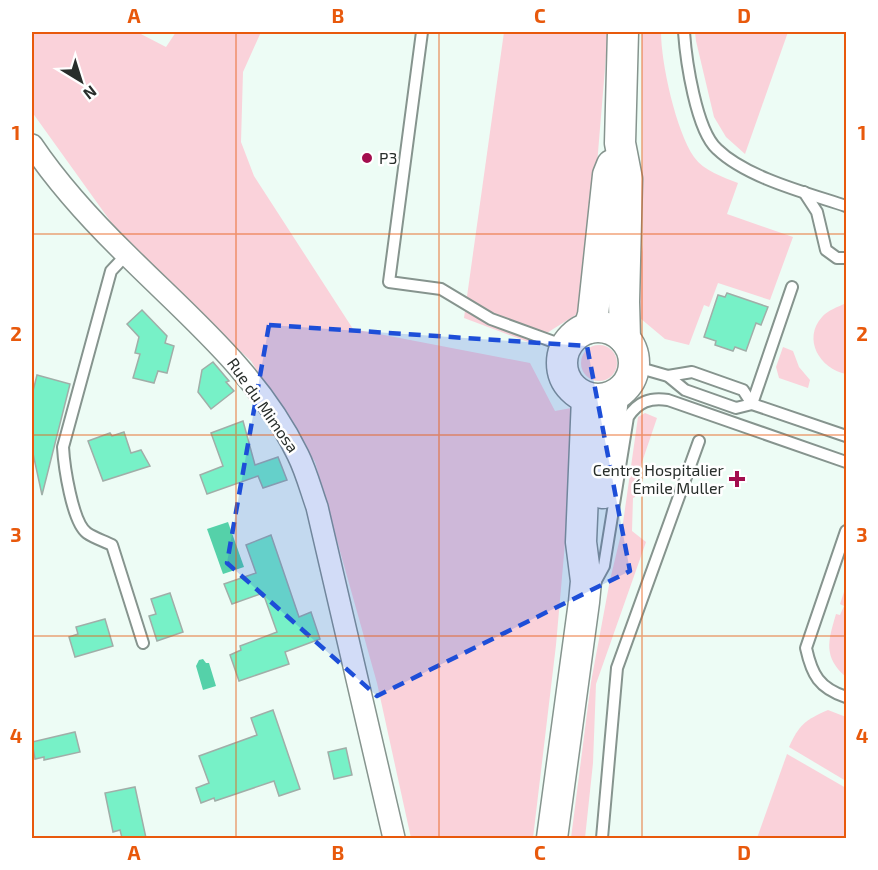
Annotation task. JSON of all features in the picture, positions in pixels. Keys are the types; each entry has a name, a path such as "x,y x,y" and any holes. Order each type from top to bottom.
{"main road":[{"path":"623,32 620,143 627,179 625,339"},
{"path":"589,328 593,315 608,176 620,143"},
{"path":"589,328 609,329 625,339 631,349 634,371 622,390 600,397 570,387 565,378 562,358 566,348 579,332 589,328"},
{"path":"552,838 585,591 598,543 600,397"}],"street":[{"name":"Rue du Mimosa","path":"32,145 54,177 126,255 236,362 278,421 299,456 316,507 394,838"}],"lane":[{"path":"422,32 389,282 441,289 491,319 566,348"},
{"path":"684,32 694,97 704,131 710,141 723,154 769,180 846,206"},
{"path":"804,192 817,212 826,250 837,258 846,258"},
{"path":"126,255 111,272 63,447 64,471 75,512 85,531 112,545 143,643"},
{"path":"752,404 792,287"},
{"path":"634,371 647,370 668,376 685,390 736,408 752,404 846,436"},
{"path":"668,376 692,372 742,390 752,404"},
{"path":"585,591 604,566 628,417 635,407 644,401 655,398 668,400 846,462"},
{"path":"602,838 617,668 699,441"},
{"path":"846,531 806,648 809,660 824,687 846,696"}],"highlighted area":[{"path":"269,325 587,346 630,571 377,696 227,563"}],"shaded area":[{"path":"32,32 137,32 166,47 176,32 261,32 243,72 241,142 254,176 353,329 530,363 555,411 577,407 556,645 533,838 411,838 377,683 315,462 251,361 131,250 32,112"},
{"path":"504,32 608,32 585,309 531,343 464,318"},
{"path":"642,32 661,32 671,96 681,131 694,157 708,170 738,183 727,214 793,237 770,300 718,283 709,307 704,305 689,345 665,339 634,313 643,245"},
{"path":"695,32 788,32 745,154 726,137 714,117"},
{"path":"846,303 846,374 828,366 822,360 814,343 814,334 816,326 824,315"},
{"path":"599,345 612,350 617,363 612,376 599,381 586,376 581,363 586,350"},
{"path":"783,347 793,351 799,367 810,380 808,388 779,378 776,367"},
{"path":"645,413 657,418 639,471 633,498 632,531 646,542 596,684 593,763 585,838 571,838 591,682 622,530 638,417"},
{"path":"228,522 244,567 223,574 207,529"},
{"path":"845,589 846,677 834,663 829,648 836,614 840,615 844,606 840,604"},
{"path":"203,659 209,663 216,686 203,690 196,666 199,660"},
{"path":"828,710 846,717 846,781 789,747 804,724"},
{"path":"787,754 846,788 846,838 757,838"}],"building":[{"path":"727,293 768,307 761,325 756,323 746,351 735,347 733,351 715,345 716,341 704,337 718,295 725,297"},
{"path":"142,310 167,336 165,343 174,346 167,373 158,371 154,383 133,378 140,354 135,353 139,337 127,324"},
{"path":"213,362 229,381 226,382 234,391 211,409 198,392 202,370"},
{"path":"37,375 70,384 42,495 32,449 32,395"},
{"path":"243,421 255,465 278,457 287,480 263,488 258,476 207,494 200,475 223,466 211,433"},
{"path":"124,432 131,453 141,450 150,466 103,481 88,441 110,433 112,436"},
{"path":"271,535 299,617 311,612 320,639 285,652 289,664 239,681 230,655 241,650 240,646 277,632 263,593 232,604 224,584 256,573 246,545"},
{"path":"170,593 183,632 157,641 149,616 156,614 151,599"},
{"path":"105,619 113,646 75,657 69,637 78,634 76,627"},
{"path":"273,710 300,789 279,796 274,781 215,801 214,798 201,803 196,788 209,783 199,756 257,735 251,718"},
{"path":"75,732 80,752 44,760 44,757 35,759 32,742"},
{"path":"346,748 352,775 334,779 328,752"},
{"path":"135,787 146,838 122,838 120,830 113,832 105,793"}],"place":[{"name":"P3","path":"367,158"},
{"name":"Centre Hospitalier Émile Muller","path":"737,479"}]}
